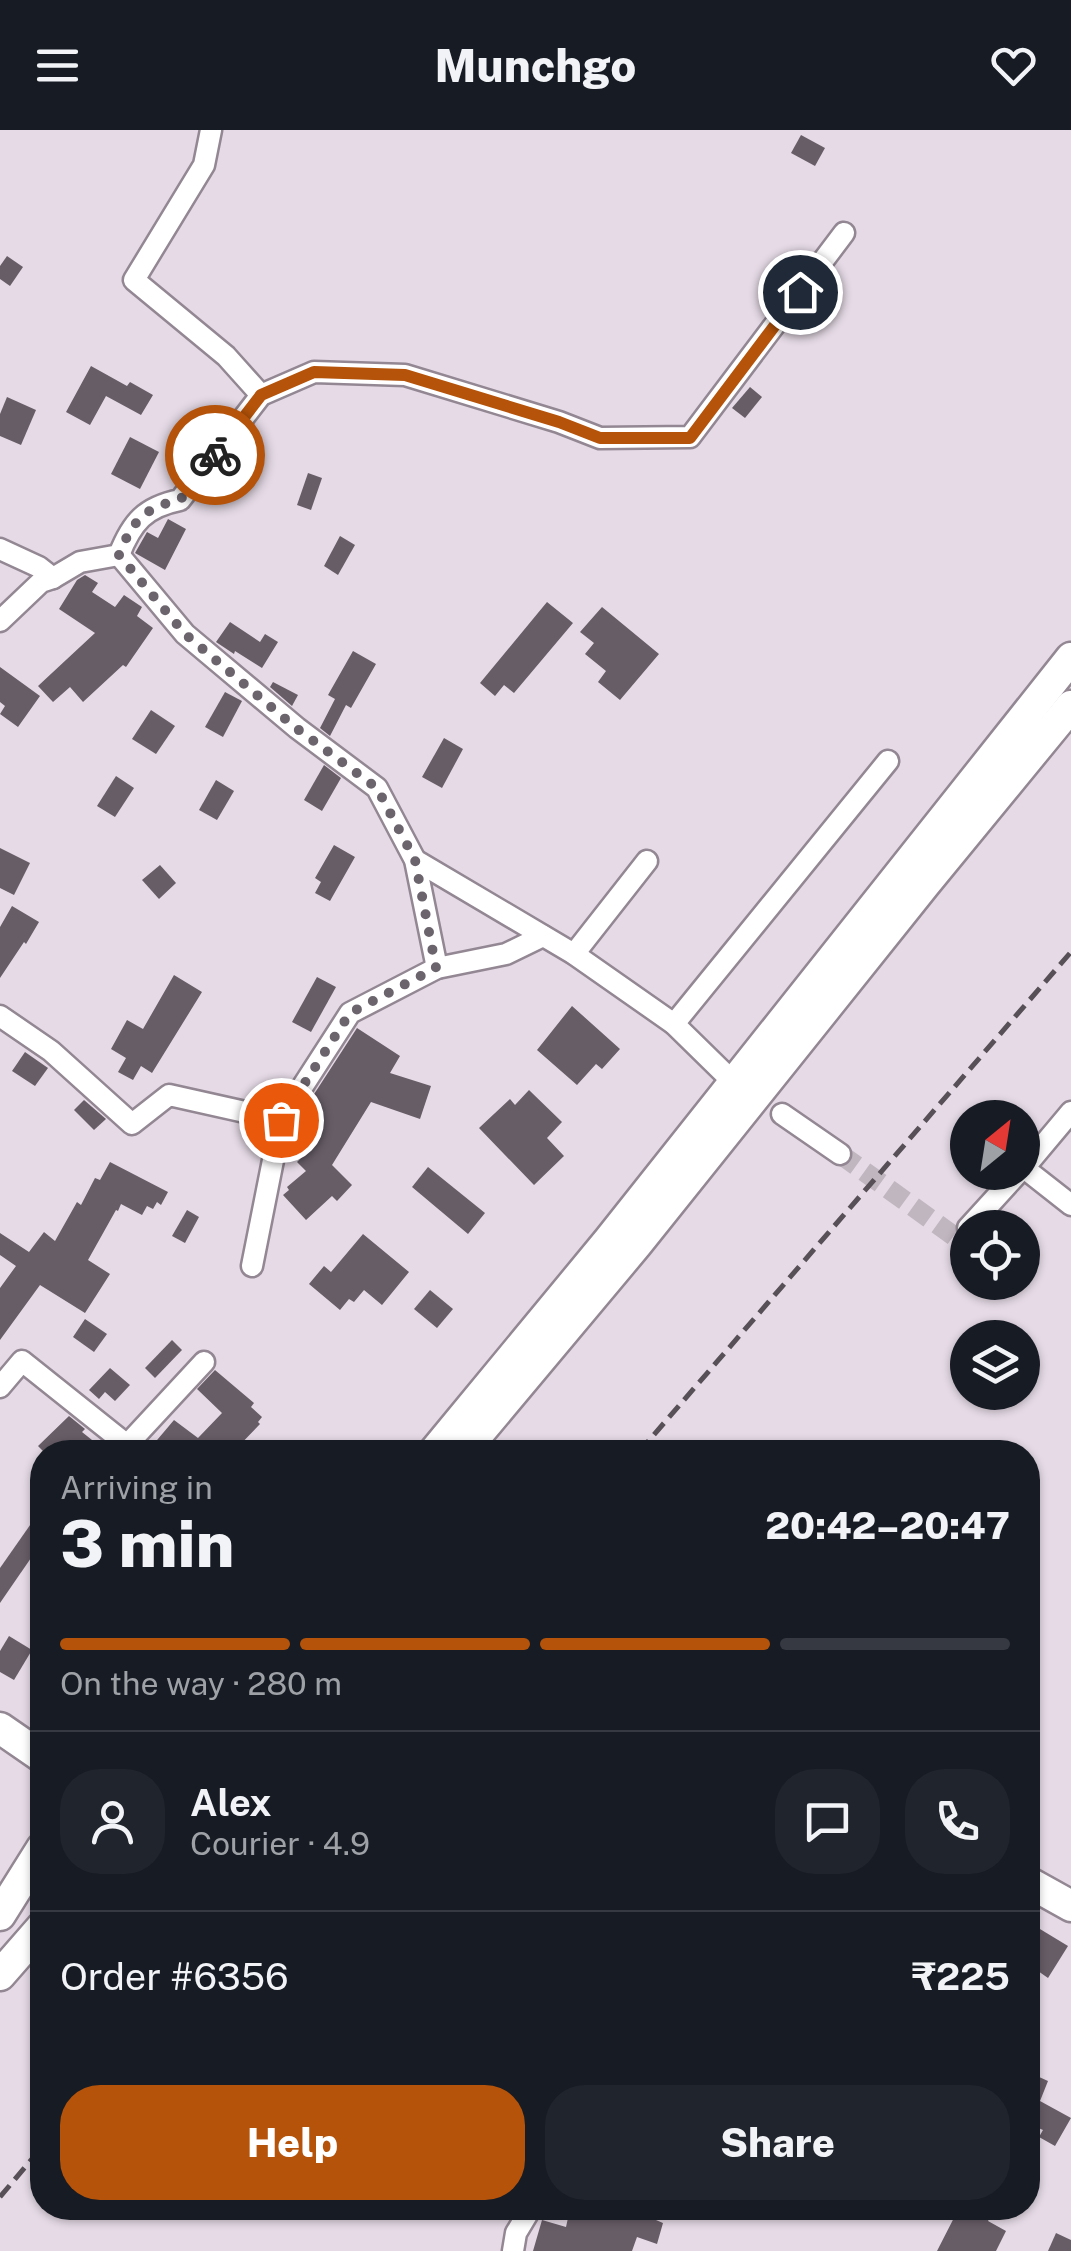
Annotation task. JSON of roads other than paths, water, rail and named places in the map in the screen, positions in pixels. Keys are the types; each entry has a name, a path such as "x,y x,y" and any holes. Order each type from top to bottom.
{"main road":[{"path":"444,1440 621,1226 1071,658"},
{"path":"472,1440 637,1244 1071,706"},
{"path":"0,1728 30,1749"},
{"path":"0,1915 30,1867"},
{"path":"1040,1889 1071,1906"},
{"path":"0,1933 30,1900"},
{"path":"0,1975 30,1941"}],"street":[{"path":"211,130 204,164 134,280 226,356 261,395"},
{"path":"119,555 136,520 160,504 180,500 261,395 314,372 405,375 600,438 690,438 844,233"},
{"path":"0,549 54,578"},
{"path":"0,621 42,582 80,562 119,555"},
{"path":"119,555 185,634 296,728 377,788 415,860 436,968"},
{"path":"674,1024 888,761"},
{"path":"415,860 574,954 674,1024 724,1073"},
{"path":"574,954 647,861"},
{"path":"252,1266 281,1120 350,1013 436,968 506,954 543,936"},
{"path":"0,1016 52,1051 132,1124 169,1095 281,1120"},
{"path":"1040,1149 1071,1112"},
{"path":"782,1114 840,1154"},
{"path":"1040,1183 1071,1205"},
{"path":"985,1210 1003,1190"},
{"path":"0,1386 22,1360 120,1440"},
{"path":"139,1440 204,1362"},
{"path":"513,2251 516,2233 524,2220"}],"tunnel":[{"path":"840,1154 950,1233"}],"railway":[{"path":"649,1440 1071,952"},
{"path":"0,2197 30,2161"}]}
